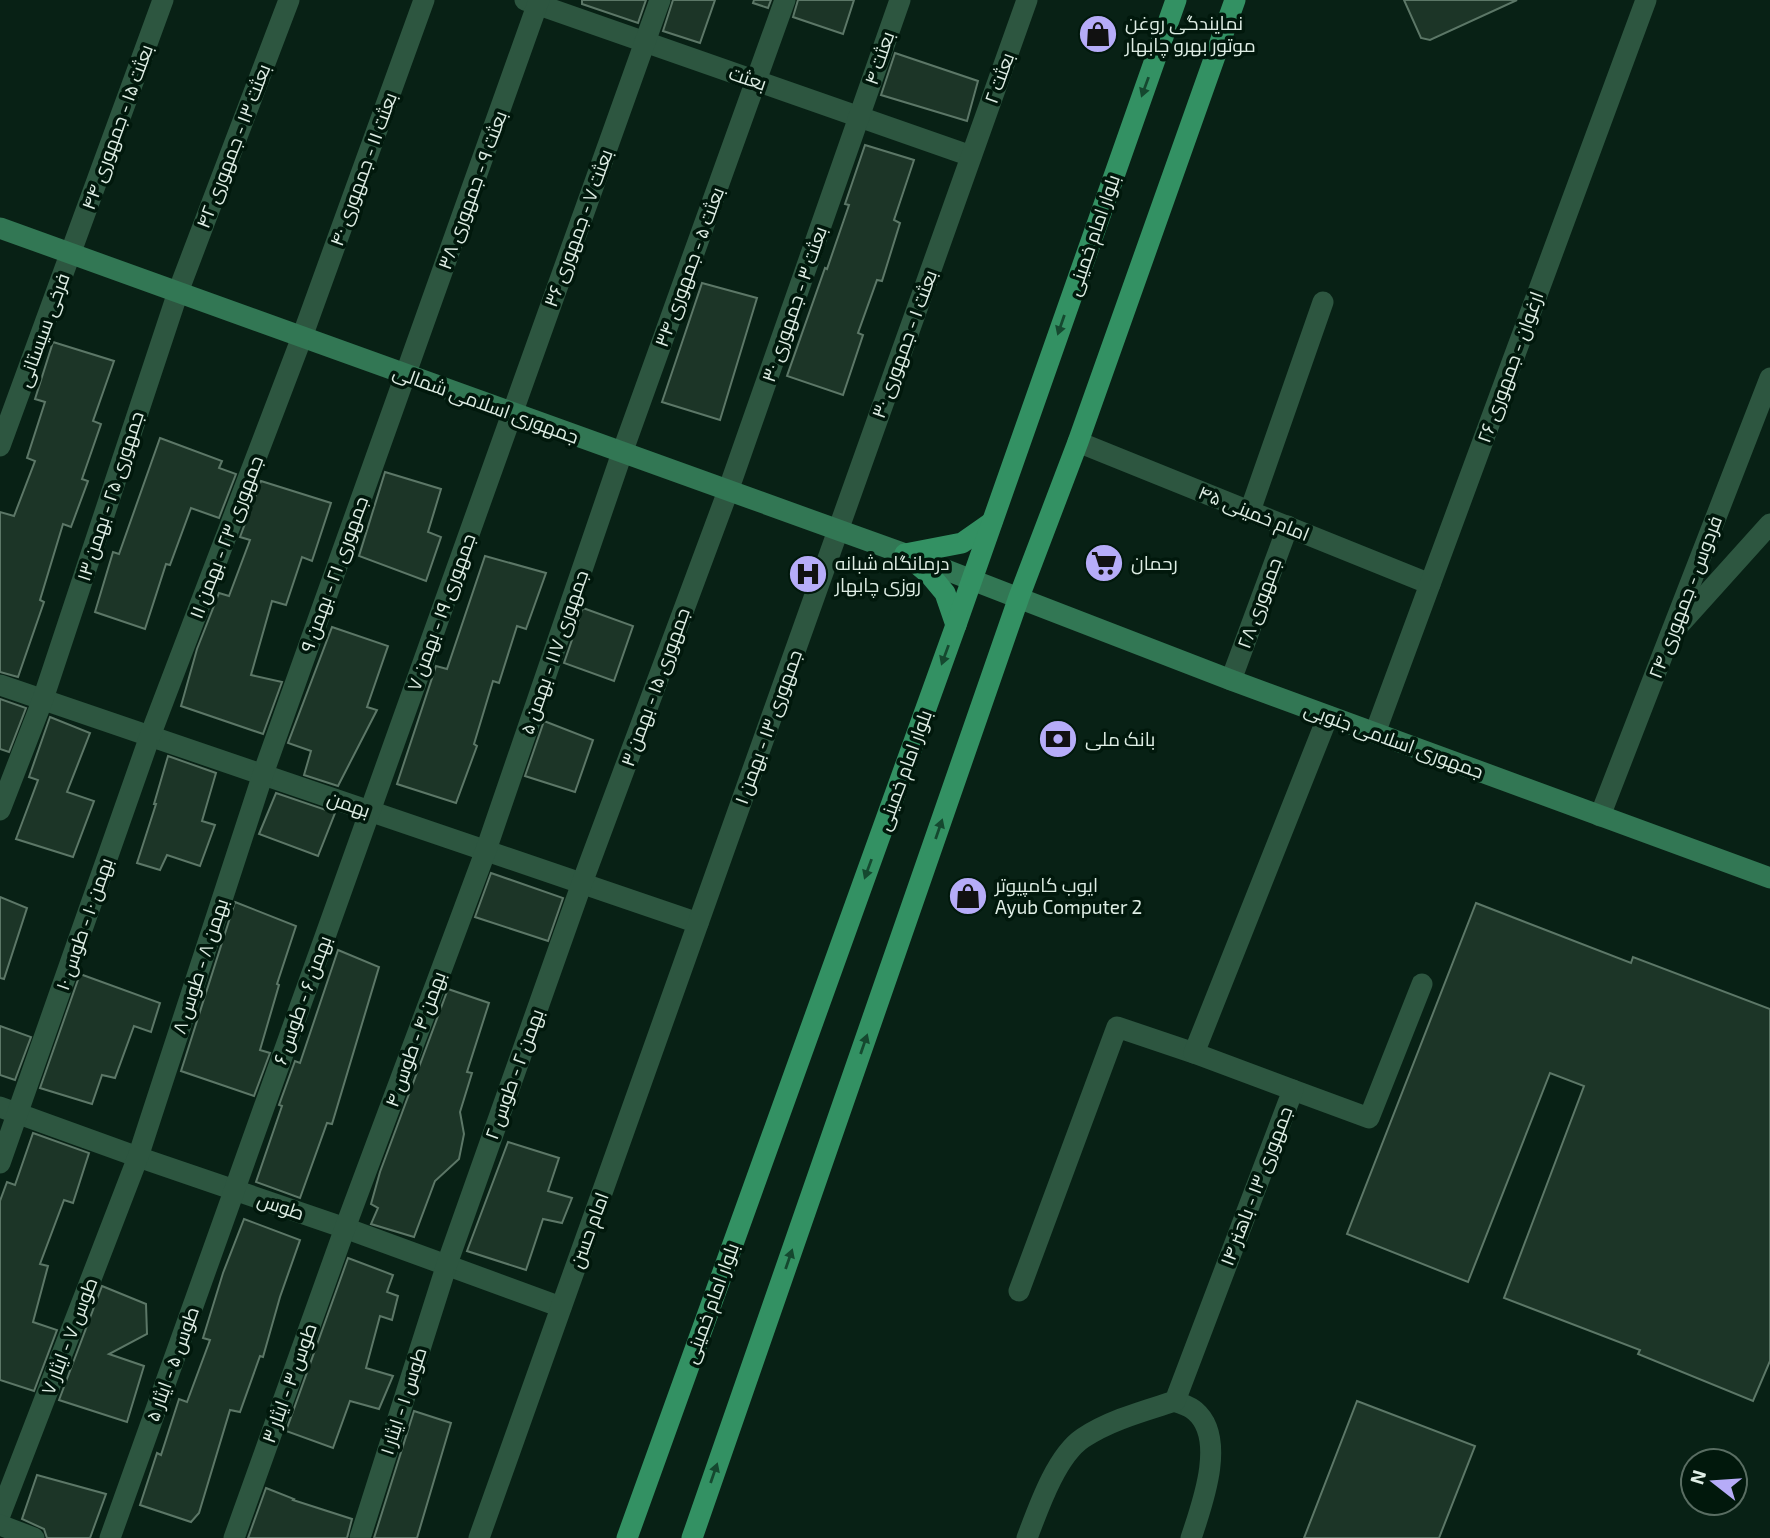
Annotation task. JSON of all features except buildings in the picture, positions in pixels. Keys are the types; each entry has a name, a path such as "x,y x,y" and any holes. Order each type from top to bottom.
{"main road":[{"name":"بلوار امام خمینی","path":"627,1538 956,625 1176,0"},
{"path":"692,1538 1019,597 1078,442 1235,0"},
{"path":"905,554 962,544 992,522"},
{"path":"905,554 930,575 945,593 956,625"}],"street":[{"name":"بعثت ۱۵ - جمهوری ۴۴","path":"71,253 163,0"},
{"name":"بعثت ۱۳ - جمهوری ۴۲","path":"178,292 289,0"},
{"name":"بعثت ۱۱ - جمهوری ۴۰","path":"302,337 424,0"},
{"name":"بعثت ۷ - جمهوری ۳۶","path":"512,413 660,0"},
{"name":"بعثت ۵ - جمهوری ۳۴","path":"622,453 785,0"},
{"name":"بعثت ۴","path":"859,117 900,0"},
{"name":"بعثت ۲","path":"971,156 1027,0"},
{"name":"ارغوان - جمهوری ۲۶","path":"1375,733 1646,0"},
{"name":"بعثت","path":"534,1 971,156"},
{"name":"بعثت ۹ - جمهوری ۳۸","path":"406,375 534,1"},
{"name":"بعثت ۳ - جمهوری ۳۰","path":"728,491 859,117"},
{"name":"بعثت ۱ - جمهوری ۳۰","path":"838,531 971,156"},
{"name":"جمهوری اسلامی شمالی","path":"0,228 1019,597"},
{"name":"فرخی سیستانی","path":"0,446 71,253"},
{"name":"جمهوری ۲۵ - بهمن ۱۳","path":"0,810 43,699 178,292"},
{"path":"1250,511 1323,302"},
{"name":"جمهوری ۲۳ - بهمن ۱۱","path":"150,736 302,337"},
{"name":"جمهوری ۲۱ - بهمن ۹","path":"263,774 406,375"},
{"name":"فردوس - جمهوری ۲۴","path":"1600,816 1770,379"},
{"name":"جمهوری ۱۹ - بهمن ۷","path":"370,810 512,413"},
{"name":"امام خمینی ۴۵","path":"1078,442 1430,584"},
{"name":"جمهوری ۱۱۷ - بهمن ۵","path":"486,850 622,453"},
{"name":"جمهوری ۱۵ - بهمن ۳","path":"582,883 728,491"},
{"path":"1671,634 1770,524"},
{"name":"جمهوری ۲۸","path":"1231,680 1288,526"},
{"name":"جمهوری ۱۳ - بهمن ۱","path":"698,923 838,531"},
{"name":"جمهوری اسلامی جنوبی","path":"1019,597 1231,680 1770,878"},
{"name":"بهمن","path":"0,685 698,923"},
{"path":"1195,1053 1328,716"},
{"name":"بهمن ۱۰ - طوس ۱۰","path":"0,1163 9,1110 150,736"},
{"name":"بهمن ۸ - طوس ۸","path":"138,1157 263,774"},
{"name":"بهمن ۶ - طوس ۶","path":"234,1190 370,810"},
{"name":"بهمن ۴ - طوس ۴","path":"345,1228 486,850"},
{"name":"بهمن ۲ - طوس ۲","path":"447,1264 582,883"},
{"name":"امام حسن","path":"479,1538 698,923"},
{"path":"1293,1090 1369,1118 1422,984"},
{"name":"جمهوری ۱۳ - باهنر ۱۴","path":"1018,1291 1116,1027 1293,1090 1175,1401"},
{"name":"طوس","path":"9,1110 447,1264 561,1307"},
{"name":"طوس ۷ - ایثار ۷","path":"0,1515 138,1157"},
{"name":"طوس ۵ - ایثار ۵","path":"110,1538 234,1190"},
{"name":"طوس ۳ - ایثار ۳","path":"234,1538 345,1228"},
{"name":"طوس ۱ - ایثار ۱","path":"359,1538 447,1264"},
{"path":"1027,1538 1050,1481 1080,1440 1105,1427 1175,1401 1195,1410 1207,1427 1212,1450 1208,1477 1191,1538"},
{"path":"0,1525 34,1538"}],"place":[{"name":"نمایندگی روغن موتور بهرو چابهار","path":"1098,34"},
{"name":"رحمان","path":"1104,563"},
{"name":"درمانگاه شبانه روزی چابهار","path":"808,574"},
{"name":"بانک ملی","path":"1058,739"},
{"name":"ایوب کامپیوتر Ayub Computer 2","path":"968,896"}]}
